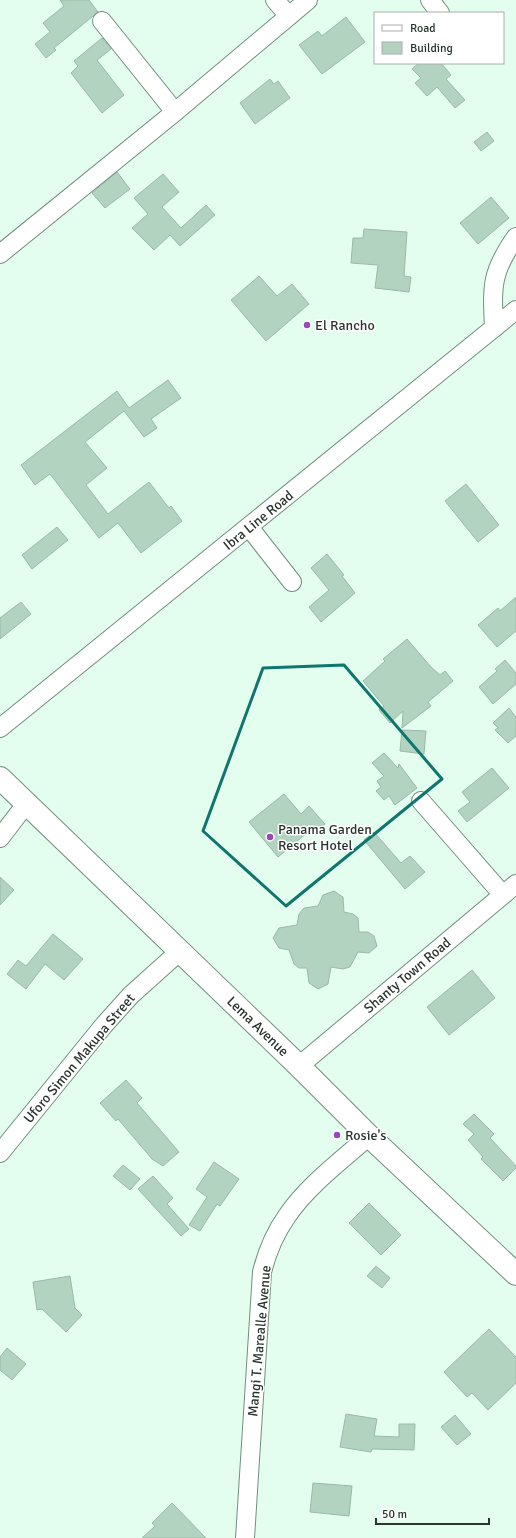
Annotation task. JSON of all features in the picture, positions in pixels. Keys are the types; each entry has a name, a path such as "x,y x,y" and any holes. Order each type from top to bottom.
{"main road":[{"name":"Lema Avenue","path":"0,778 299,1066 369,1136 516,1274"}],"street":[{"path":"276,0 288,16"},
{"path":"0,254 175,112 308,0"},
{"path":"430,0 439,12"},
{"path":"102,21 175,112"},
{"path":"494,328 492,292 495,274 507,250 516,237"},
{"name":"Ibra Line Road","path":"0,728 516,310"},
{"path":"249,527 292,582"},
{"path":"421,801 509,889"},
{"path":"0,838 26,804"},
{"name":"Shanty Town Road","path":"299,1066 509,889"},
{"name":"Uforo Simon Makupa Street","path":"0,1153 104,1025 131,995 180,951"},
{"name":"Mangi T. Marealle Avenue","path":"245,1538 262,1272 267,1254 287,1215 301,1199 369,1136"}],"highlighted area":[{"path":"344,665 442,779 286,906 203,831 263,668"}],"building":[{"path":"60,0 89,0 98,12 54,48 56,50 46,58 35,44 50,32 43,23 64,6"},
{"path":"346,17 365,42 322,74 299,45 318,31 322,36"},
{"path":"102,38 111,49 97,60 124,95 102,113 71,73 78,66 74,61"},
{"path":"418,64 442,64 451,75 446,79 465,100 455,108 437,87 427,96 415,83 421,78 412,69"},
{"path":"270,79 274,84 278,81 290,98 255,124 240,103"},
{"path":"487,132 494,141 481,151 474,142"},
{"path":"117,172 130,189 105,208 92,193"},
{"path":"163,174 179,192 162,207 181,228 206,205 215,215 180,246 170,235 154,250 132,228 148,214 134,198"},
{"path":"491,197 509,218 478,244 460,223"},
{"path":"364,229 407,232 404,276 411,277 409,292 375,288 378,265 351,263 353,238 363,238"},
{"path":"259,276 277,296 292,284 309,304 266,341 231,300"},
{"path":"168,380 181,398 151,419 157,428 144,437 124,411 85,442 107,468 86,485 108,514 149,482 169,508 171,506 182,521 141,553 118,523 99,538 50,474 35,485 21,465 117,391 129,408"},
{"path":"466,484 499,525 478,542 445,501"},
{"path":"57,527 68,540 32,569 22,555"},
{"path":"327,554 344,575 342,576 355,593 321,622 309,607 329,590 311,568"},
{"path":"516,597 516,631 497,647 478,625 498,608 500,611"},
{"path":"21,602 31,614 0,639 0,618"},
{"path":"407,639 431,667 440,675 445,671 453,681 428,702 431,706 402,728 403,711 390,723 379,710 384,706 363,681 385,661 383,659"},
{"path":"505,660 516,673 516,684 493,704 479,687 497,671 495,669"},
{"path":"509,708 516,717 516,736 508,743 495,730 498,728 493,723"},
{"path":"402,730 426,731 424,754 400,751"},
{"path":"384,753 398,768 399,764 417,788 395,805 389,796 384,800 376,791 381,787 377,781 384,776 372,763"},
{"path":"492,768 509,788 467,822 458,811 470,802 462,792"},
{"path":"284,794 301,814 309,806 325,824 316,832 313,828 278,857 249,822"},
{"path":"374,832 401,863 410,856 425,872 405,889 364,840"},
{"path":"0,877 14,890 0,905"},
{"path":"334,891 343,897 344,912 353,914 358,918 359,932 368,932 374,936 377,946 369,953 358,952 350,967 343,969 331,967 328,984 318,989 309,983 307,968 299,968 294,964 289,950 279,948 273,938 279,928 297,925 299,914 304,908 318,906 323,895"},
{"path":"53,934 83,959 64,980 45,964 26,989 7,974 18,960 26,966"},
{"path":"472,970 495,998 449,1035 427,1007"},
{"path":"126,1080 142,1098 137,1103 179,1152 163,1166 152,1159 118,1119 116,1121 100,1103"},
{"path":"474,1114 494,1134 490,1138 516,1166 516,1168 503,1181 481,1159 483,1157 468,1140 474,1134 463,1124"},
{"path":"214,1162 239,1179 220,1206 217,1204 200,1231 189,1225 207,1197 196,1189"},
{"path":"123,1165 140,1179 130,1190 113,1176"},
{"path":"153,1176 173,1198 167,1204 189,1229 181,1236 138,1189"},
{"path":"369,1203 401,1235 381,1255 349,1223"},
{"path":"376,1266 390,1278 382,1288 367,1276"},
{"path":"70,1276 75,1308 82,1315 66,1332 42,1309 37,1310 33,1282"},
{"path":"489,1329 516,1357 516,1383 488,1410 472,1393 467,1397 444,1372"},
{"path":"7,1348 26,1364 12,1380 0,1370 0,1357"},
{"path":"346,1414 377,1419 374,1436 399,1437 399,1424 415,1424 414,1450 372,1449 371,1452 340,1447"},
{"path":"455,1415 471,1434 457,1445 441,1427"},
{"path":"313,1483 352,1486 349,1516 310,1512"},
{"path":"172,1503 206,1538 142,1538 155,1526 152,1523"}],"place":[{"name":"El Rancho","path":"307,325"},
{"name":"Panama Garden Resort Hotel","path":"270,837"},
{"name":"Rosie's","path":"337,1135"}]}
